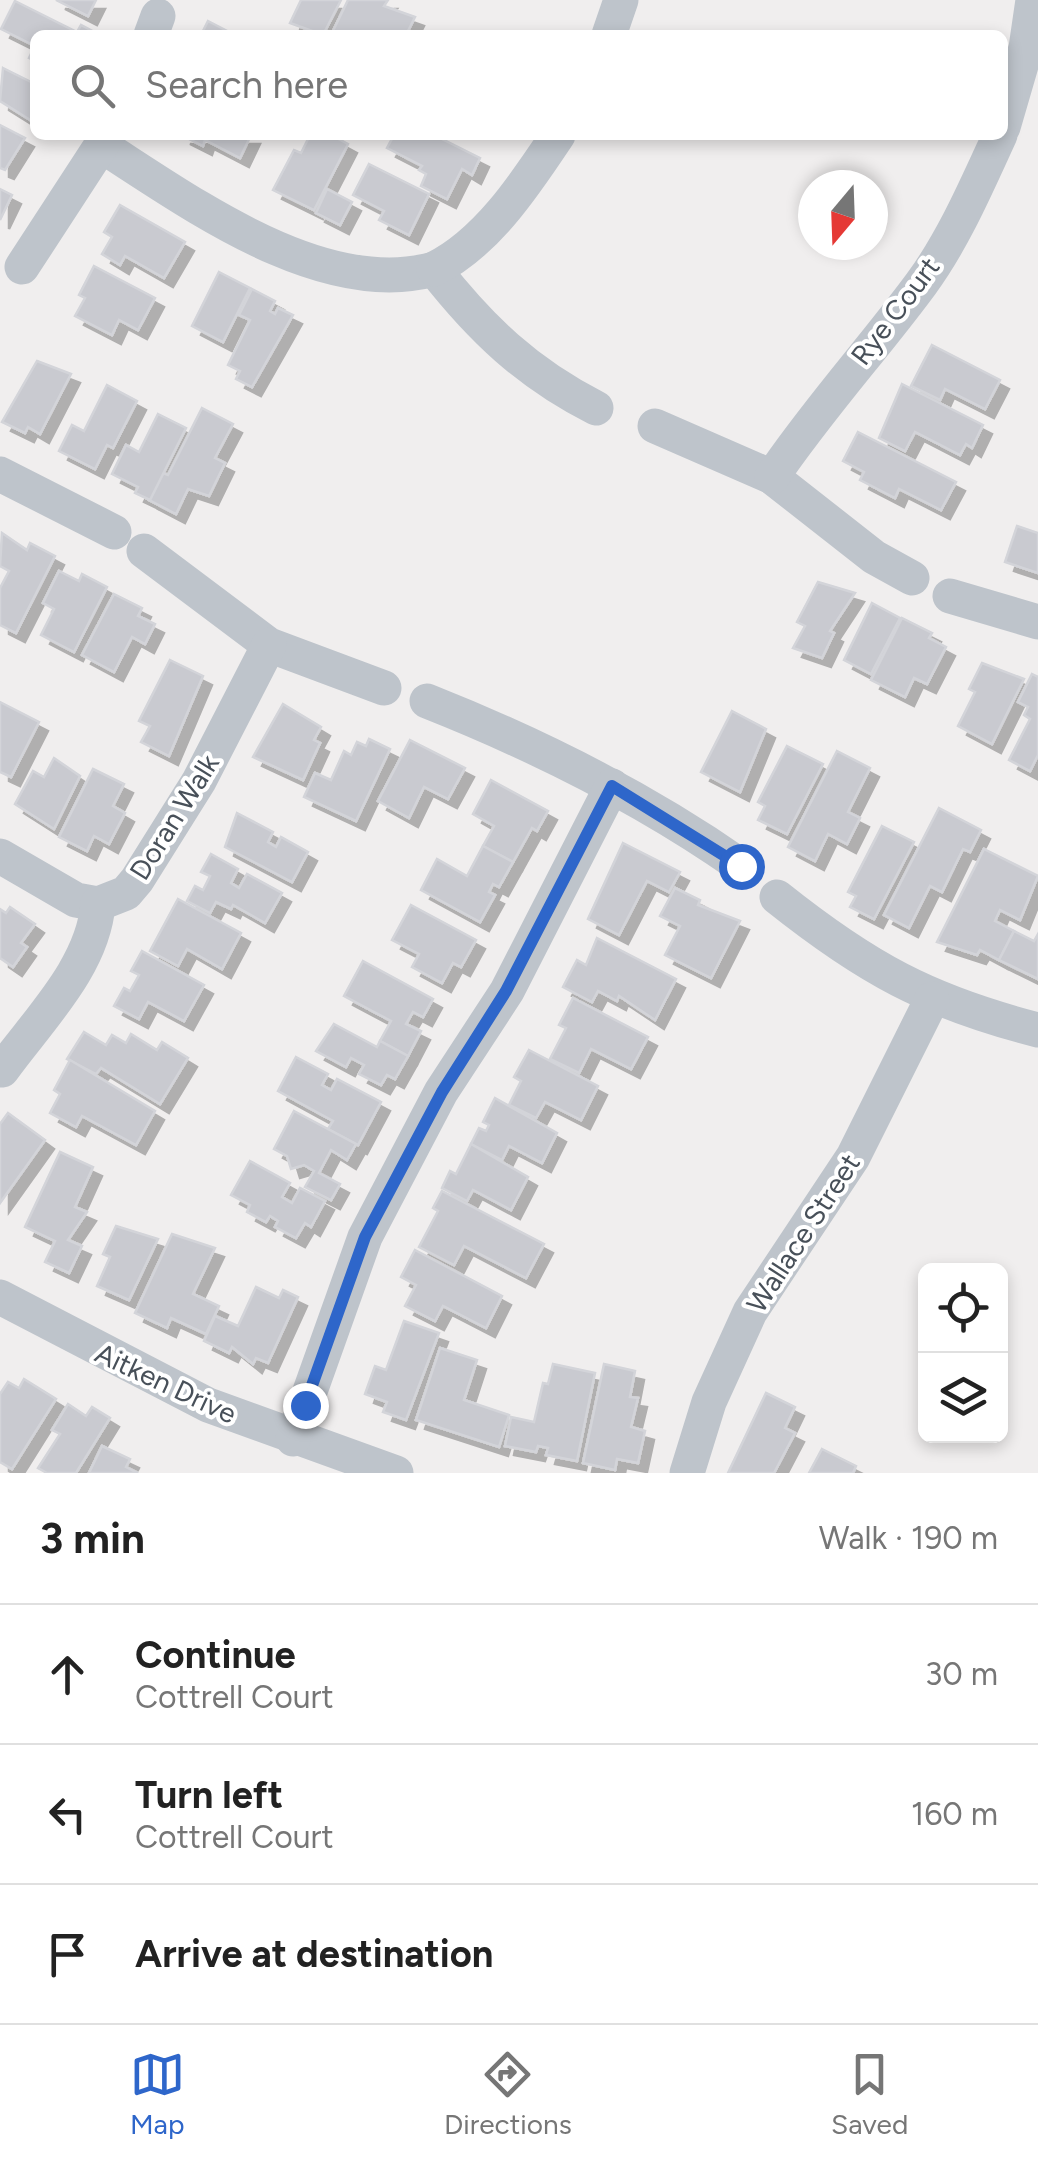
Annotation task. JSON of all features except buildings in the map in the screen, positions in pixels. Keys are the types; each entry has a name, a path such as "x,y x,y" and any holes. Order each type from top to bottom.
{"street":[{"path":"1008,110 1026,48 1033,0"},
{"path":"22,267 105,140 203,211 267,244 378,276 407,277 434,269 467,247 494,219 554,140"},
{"name":"Rye Court","path":"772,477 818,410 922,282 968,206 998,140"},
{"path":"434,269 508,354 537,376 596,408"},
{"path":"654,426 772,477 874,558 912,578"},
{"path":"0,474 114,532"},
{"path":"144,551 269,645 384,688"},
{"path":"950,596 1038,622"},
{"name":"Doran Walk","path":"98,904 126,893 137,880 199,781 269,645"},
{"path":"427,701 488,725 612,786 741,866"},
{"path":"293,1439 365,1237 442,1092 506,991 612,786"},
{"path":"0,856 76,900 98,904 96,928 87,952 2,1070"},
{"path":"777,897 834,942 932,999 1038,1030"},
{"name":"Wallace Street","path":"687,1473 709,1402 750,1312 837,1186 932,999"},
{"name":"Aitken Drive","path":"0,1297 154,1380 293,1439 396,1473"}],"route":[{"path":"305,1405 365,1237 442,1092 506,991 612,786 689,830 741,866"}]}
